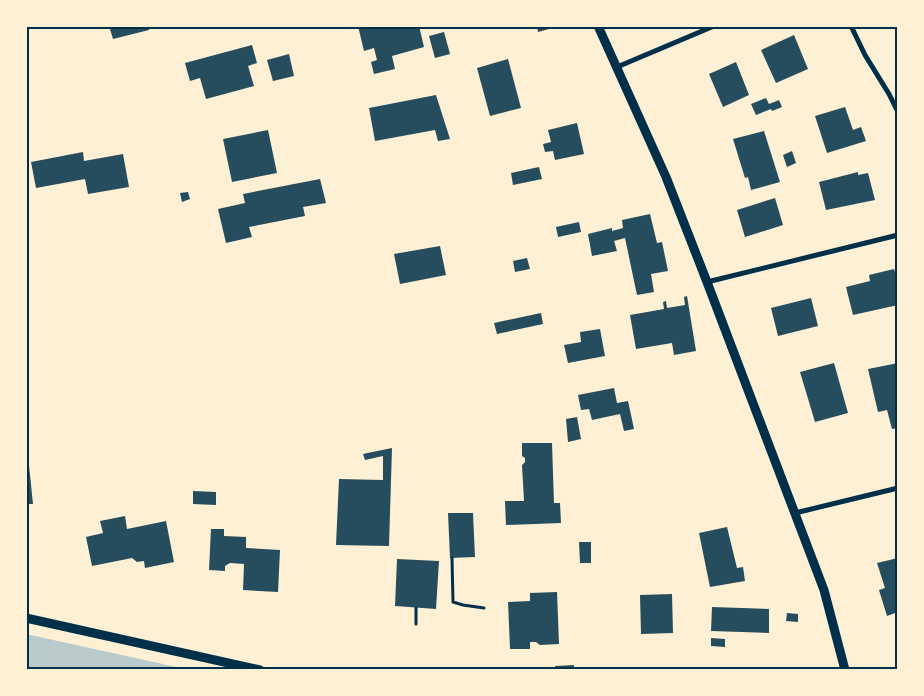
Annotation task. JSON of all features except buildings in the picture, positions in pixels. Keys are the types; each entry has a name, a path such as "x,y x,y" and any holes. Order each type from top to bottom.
{"street":[{"path":"598,26 666,178 707,282 824,590 845,670"},
{"path":"617,68 714,26"},
{"path":"852,26 865,55 898,112"},
{"path":"707,282 898,235"},
{"path":"795,513 898,488"},
{"path":"26,618 260,670"}],"path":[{"path":"452,558 453,602 484,608"},
{"path":"416,608 416,624"}],"shaded area":[{"path":"26,634 190,670 26,670"}]}
